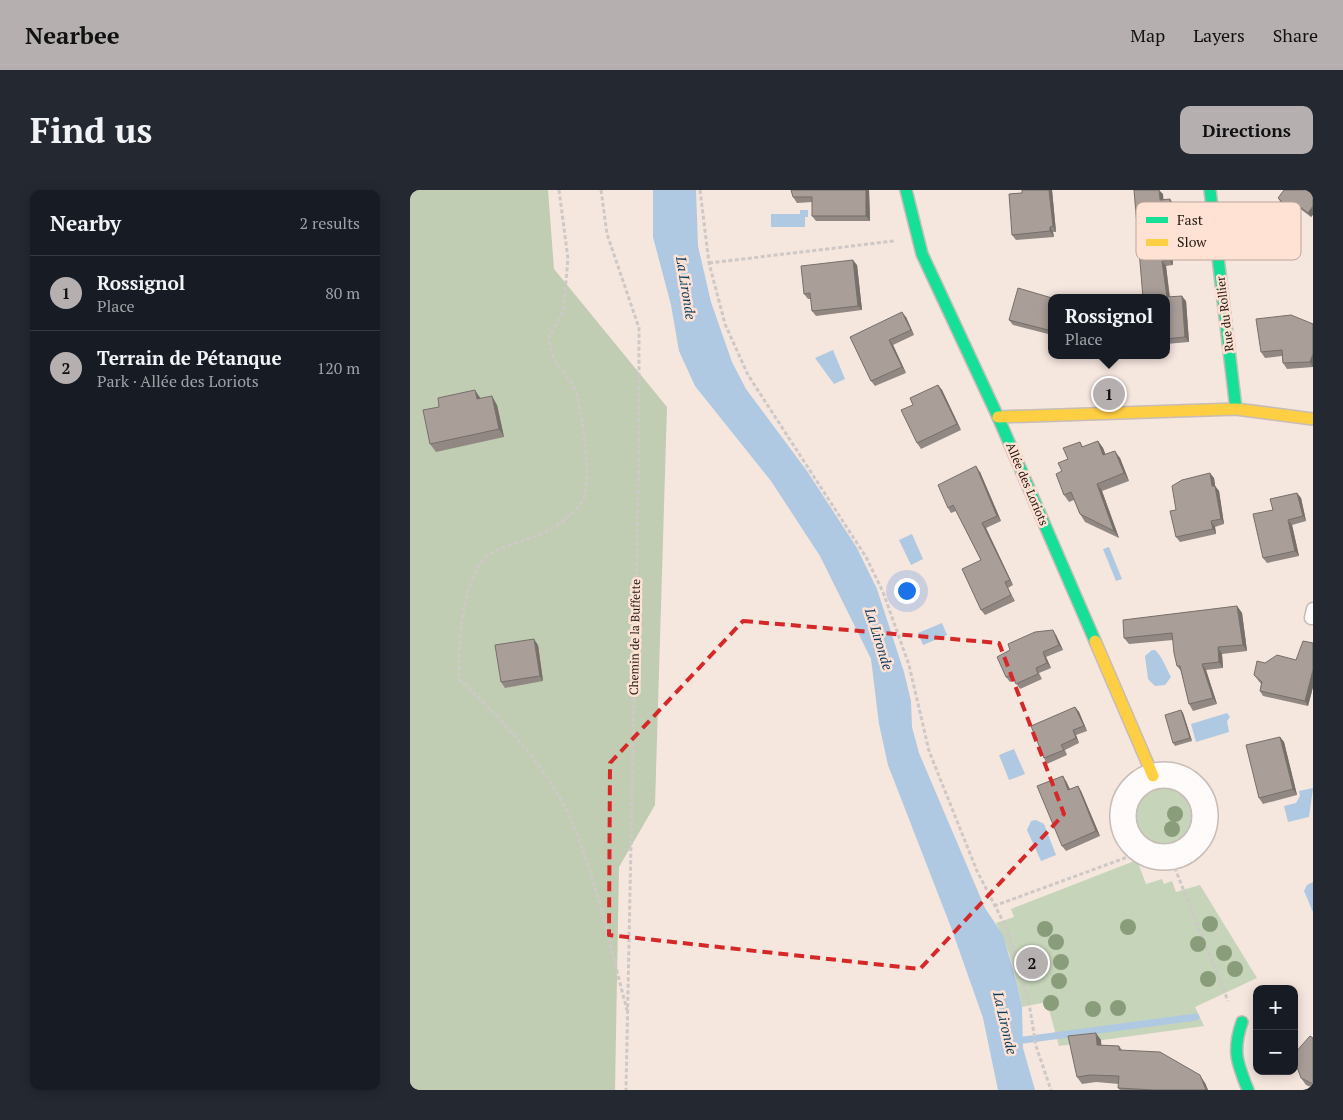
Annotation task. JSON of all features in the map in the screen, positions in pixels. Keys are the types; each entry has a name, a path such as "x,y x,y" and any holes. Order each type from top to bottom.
{"street":[{"name":"Allée des Loriots","path":"906,190 922,254 998,417 1153,776"},
{"name":"Rue du Rollier","path":"1218,260 1236,409"},
{"path":"998,417 1236,409 1313,419"},
{"path":"1169,775 1185,780 1197,790 1204,805 1205,820 1200,836 1190,848 1176,855 1159,856 1144,851 1128,834 1124,811 1133,789 1153,776 1169,775"},
{"path":"1242,1022 1235,1041 1234,1052 1248,1090"}],"path":[{"path":"559,190 568,259 562,312 548,339 556,363 570,378 577,397 586,448 586,487 582,502 555,528 489,555 477,569 466,600 458,653 459,679 489,706 541,770 569,816 587,864 627,1010"},
{"name":"Chemin de la Buffette","path":"601,190 607,234 639,328 639,459 626,1090"},
{"path":"700,190 709,263 725,324 748,375 866,557 883,592 909,665 929,751 977,872 1006,927 1020,968 1030,1009 1036,1046 1051,1090"},
{"path":"709,263 918,238"},
{"path":"994,906 1144,851"},
{"path":"1176,855 1174,866 1227,999 1242,1022"}],"highlighted area":[{"path":"743,621 999,643 1064,814 920,969 609,935 610,763"}],"green space":[{"path":"410,190 548,190 554,269 667,407 655,805 619,867 615,1090 410,1090"},
{"path":"1164,785 1176,788 1186,794 1192,804 1195,816 1192,828 1186,838 1176,844 1164,847 1152,844 1142,838 1136,828 1133,816 1136,804 1142,794 1152,788"},
{"path":"1137,860 1146,884 1162,879 1164,884 1172,881 1176,892 1200,885 1257,978 1195,1007 1204,1026 1059,1046 1047,1002 1022,1007 1012,964 996,923 1014,917 1011,909"}],"water":[{"name":"La Lironde","path":"653,190 696,190 698,246 711,302 732,362 746,389 807,471 857,548 877,589 904,672 911,701 912,727 919,753 985,908 1003,935 1022,1007 1023,1048 1035,1090 998,1090 983,1018 952,930 888,765 879,724 871,659 820,556 771,481 695,386 679,351 671,305 653,237"},
{"path":"800,210 808,210 808,217 805,217 805,227 771,227 771,214 800,214"},
{"path":"833,350 845,379 834,384 815,358"},
{"path":"912,534 923,559 911,565 899,540"},
{"path":"1109,547 1122,579 1116,581 1103,549"},
{"path":"942,623 947,635 923,645 918,633"},
{"path":"1152,650 1155,650 1160,655 1171,677 1165,685 1155,686 1148,679 1145,656"},
{"path":"1227,713 1230,717 1227,721 1229,732 1196,742 1191,724"},
{"path":"1014,749 1025,774 1009,780 999,755"},
{"path":"1313,788 1309,817 1288,822 1284,806 1296,803 1300,796 1299,791"},
{"path":"1036,820 1044,824 1056,855 1041,861 1027,830 1031,821"},
{"path":"1313,882 1313,912 1304,891 1307,885"}],"building":[{"path":"791,190 866,190 866,216 812,216 812,197 793,197"},
{"path":"1022,190 1049,190 1053,226 1050,227 1050,231 1012,235 1009,194 1022,193"},
{"path":"1134,190 1159,190 1160,200 1170,199 1170,202 1136,202 1136,214"},
{"path":"1284,190 1313,190 1313,206 1308,213 1301,208 1301,202 1282,202 1278,198"},
{"path":"853,260 858,306 812,311 810,293 804,294 801,266"},
{"path":"1140,260 1169,260 1162,261 1167,294 1143,294"},
{"path":"1018,288 1048,297 1048,330 1009,320"},
{"path":"1182,296 1185,337 1170,339 1170,297"},
{"path":"902,312 911,330 889,340 902,367 871,381 850,337"},
{"path":"1291,315 1313,324 1313,354 1310,362 1283,363 1282,350 1261,352 1256,319"},
{"path":"938,385 957,424 917,443 901,410 913,405 910,398"},
{"path":"475,390 477,399 492,396 499,429 430,444 423,410 439,407 438,398"},
{"path":"1098,441 1103,455 1115,451 1124,473 1097,484 1114,531 1080,514 1071,492 1064,495 1056,474 1062,471 1058,463 1068,459 1063,448 1080,442 1082,447"},
{"path":"976,466 997,516 982,523 1010,580 1005,582 1011,595 981,610 962,569 981,560 953,505 948,508 938,485"},
{"path":"1210,473 1212,486 1215,486 1221,519 1211,521 1213,529 1176,537 1170,511 1176,510 1172,486 1182,480"},
{"path":"1297,493 1303,516 1288,520 1295,551 1263,558 1253,514 1273,510 1270,499"},
{"path":"1237,606 1243,645 1218,647 1219,662 1202,664 1213,698 1189,704 1180,666 1177,666 1172,633 1124,638 1123,620"},
{"path":"1053,630 1059,645 1043,652 1047,663 1036,668 1038,674 1016,684 1012,675 1006,677 997,657 1010,650 1008,644 1035,632"},
{"path":"534,639 540,676 501,682 495,645"},
{"path":"1303,641 1313,643 1313,670 1305,701 1260,691 1262,682 1254,675 1257,661 1265,663 1277,655 1296,660"},
{"path":"1075,707 1084,726 1073,730 1076,738 1061,745 1064,750 1044,758 1031,726"},
{"path":"1181,710 1190,738 1173,743 1165,715"},
{"path":"1280,737 1293,789 1259,798 1246,745"},
{"path":"1063,776 1068,790 1078,786 1096,831 1062,846 1037,786"},
{"path":"1096,1033 1097,1045 1119,1046 1119,1050 1160,1052 1200,1075 1206,1090 1118,1088 1119,1076 1090,1075 1077,1077 1068,1036"},
{"path":"1310,1036 1313,1038 1313,1084 1301,1078 1298,1070 1298,1050"}],"waterway":[{"name":"La Lironde","path":"1016,1041 1196,1017"}],"traffic: fast":[{"path":"906,190 922,254 998,417 1095,641"},
{"path":"1210,190 1211,202"},
{"path":"1218,260 1236,409"},
{"path":"1242,1022 1237,1041 1237,1057 1248,1090"}],"traffic: slow":[{"path":"998,417 1236,409 1313,419"},
{"path":"1095,641 1153,776"}],"place":[{"name":"Rossignol","path":"1109,394"},
{"name":"Terrain de Pétanque","path":"1032,963"}]}
